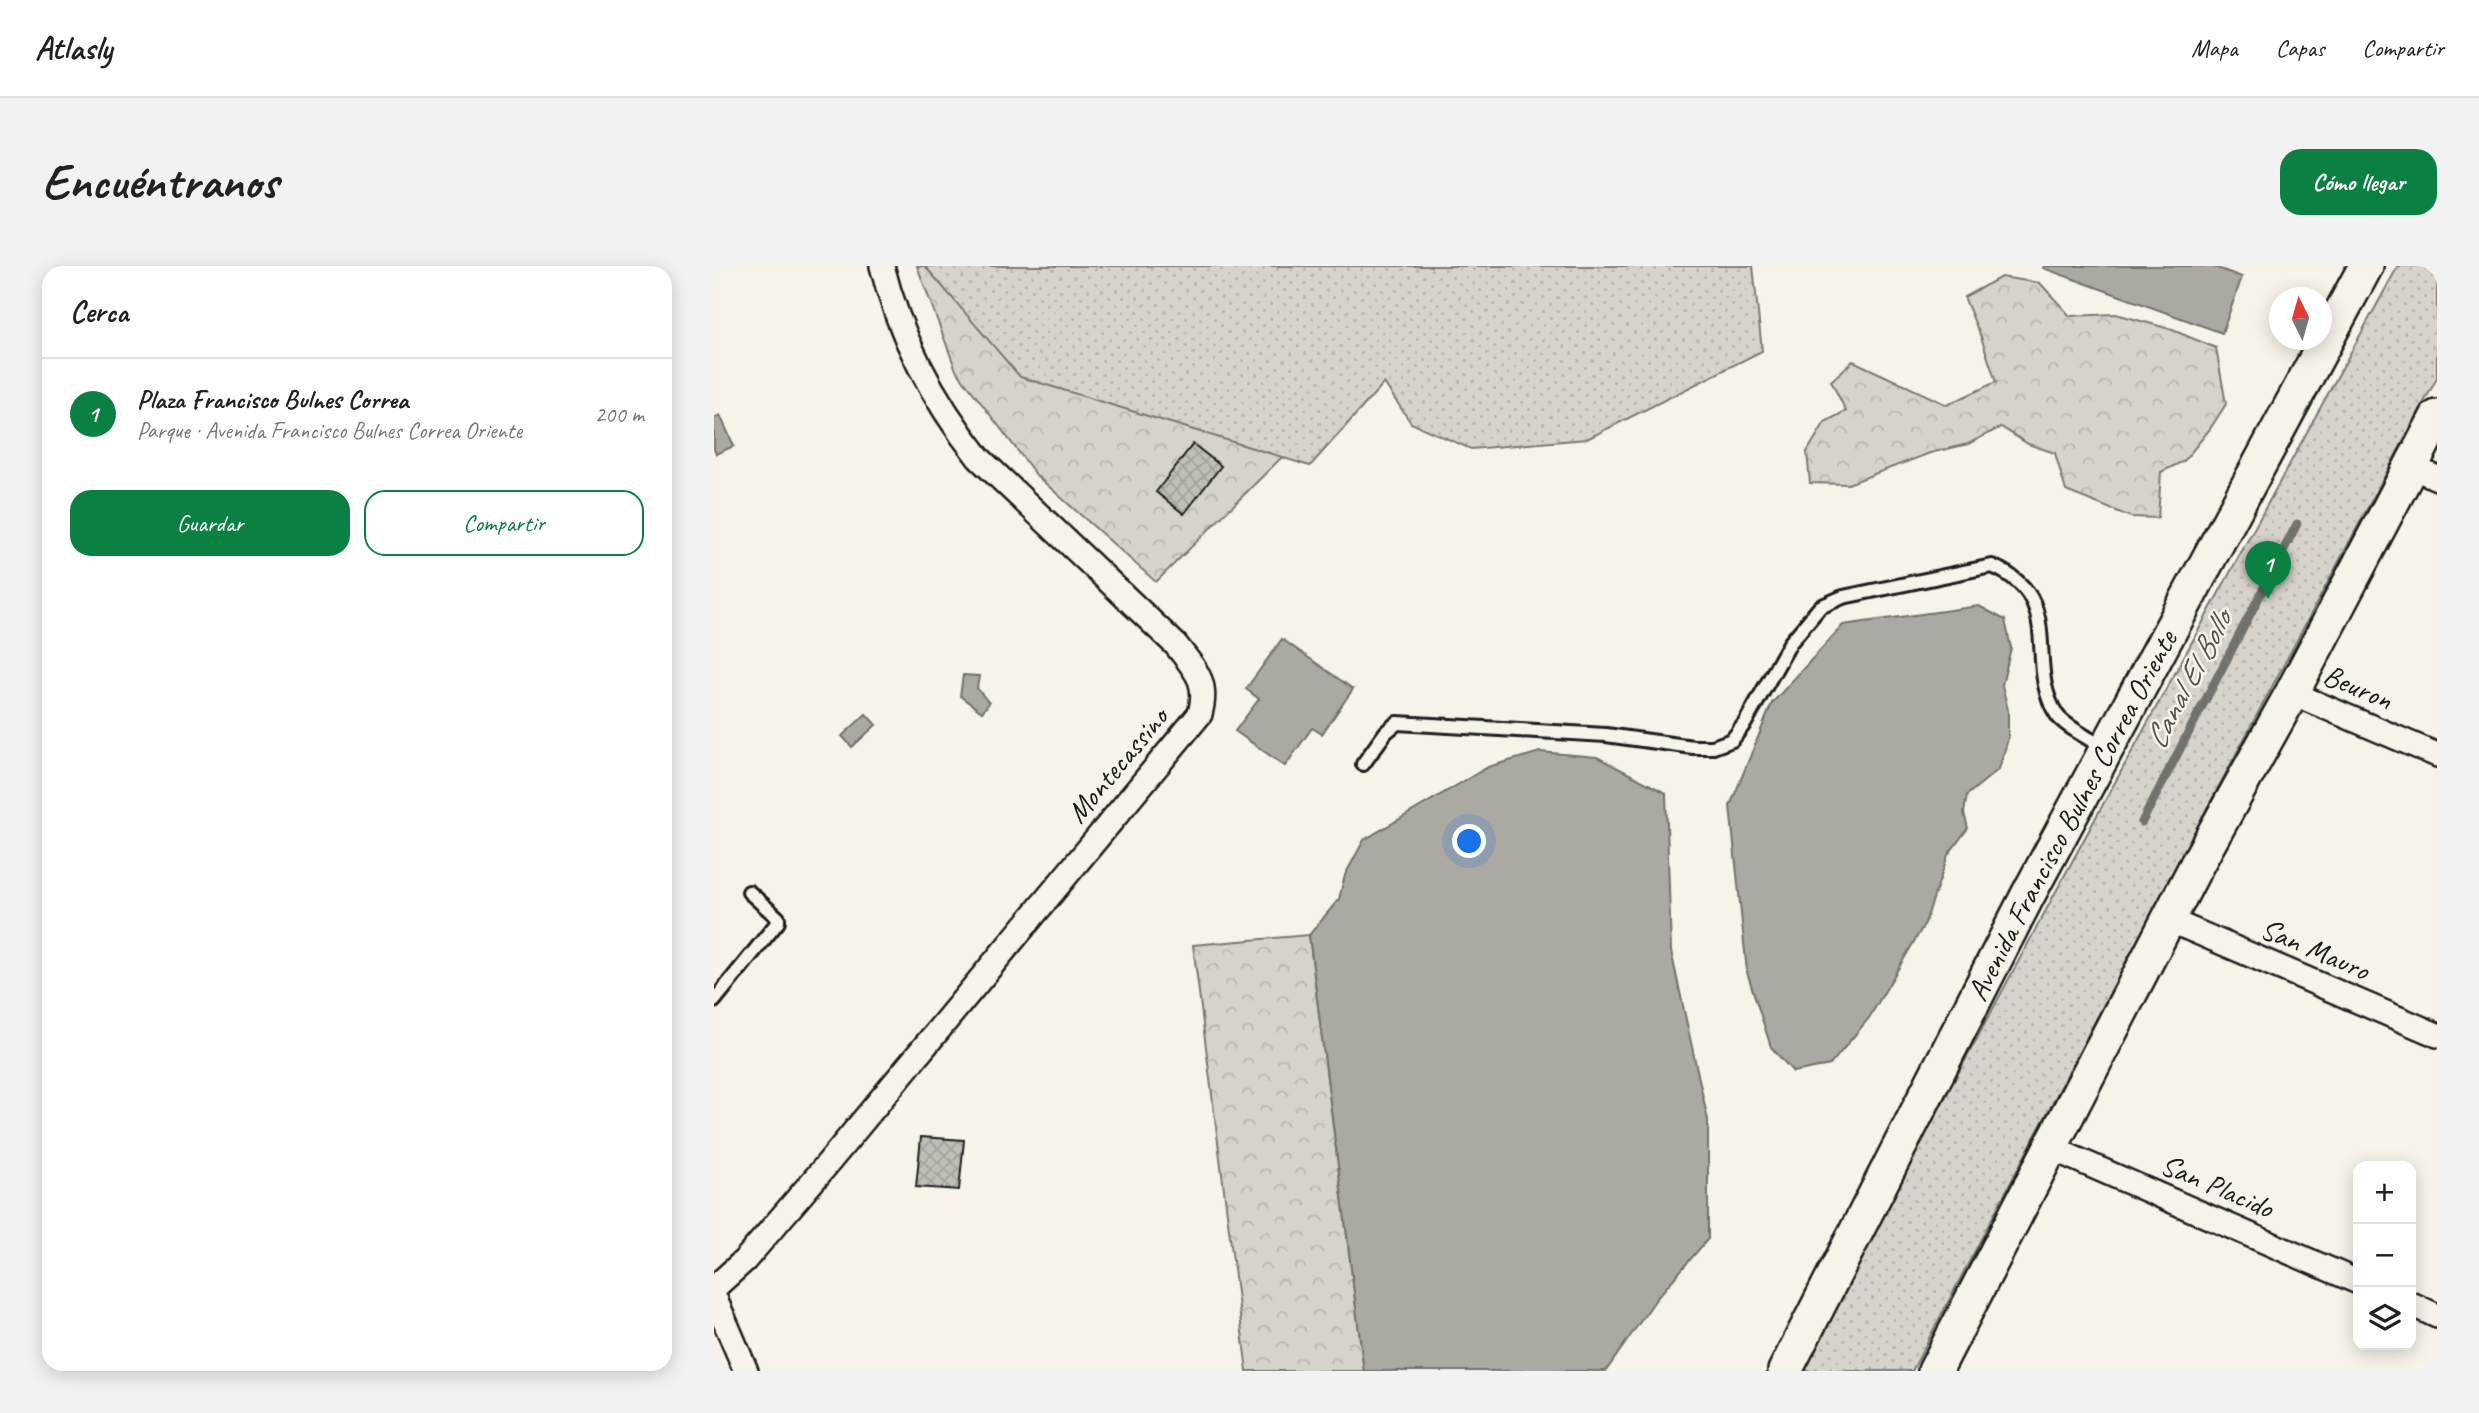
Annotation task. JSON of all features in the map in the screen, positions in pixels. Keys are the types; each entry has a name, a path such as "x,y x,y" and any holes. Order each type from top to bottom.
{"street":[{"name":"Montecassino","path":"714,1288 745,1259 833,1157 1200,714 1205,698 1202,680 1176,645 979,458 959,433 920,371 904,335 882,266"},
{"name":"Avenida Francisco Bulnes Correa Oriente","path":"1785,1371 2016,920 2366,266"},
{"path":"1935,1371 2169,920 2292,693 2424,472 2437,417"},
{"name":"Beuron","path":"2292,693 2437,755"},
{"name":"San Mauro","path":"2169,920 2437,1035"},
{"name":"San Placido","path":"2051,1148 2353,1280"},
{"path":"714,1296 721,1334 746,1371"},
{"path":"2416,1306 2437,1316"}],"lane":[{"path":"1363,764 1385,732 1397,723 1593,734 1693,747 1713,747 1732,740 1745,723 1790,643 1820,607 1843,597 1992,566 2011,574 2037,608 2046,687 2058,716 2106,749"},
{"path":"714,1001 778,922 778,918 749,892"}],"green space":[{"path":"917,266 925,266 1020,377 1282,457 1156,582 1037,476 956,370"},
{"path":"921,266 1753,266 1762,351 1587,439 1471,449 1411,423 1384,383 1310,466 1020,377"},
{"path":"2398,266 2437,266 2437,378 2188,844 1912,1371 1798,1371 2095,819"},
{"path":"2001,277 2040,283 2070,316 2116,314 2170,329 2216,348 2226,404 2184,461 2161,472 2158,518 2131,517 2066,491 2055,453 2028,444 2001,427 1968,444 1930,453 1848,484 1810,483 1807,452 1825,422 1846,411 1831,381 1853,361 1947,405 1996,382 1964,297"},
{"path":"1309,935 1364,1371 1247,1371 1193,945"}],"shaded area":[{"path":"2212,266 2242,277 2222,333 2043,268"},
{"path":"720,415 734,446 716,454 714,418"},
{"path":"1979,606 2005,620 2011,648 2002,685 2008,710 2008,739 1999,769 1967,795 1964,813 1968,828 1948,855 1925,923 1869,1018 1830,1065 1793,1072 1771,1047 1747,972 1730,806 1772,703 1843,625"},
{"path":"1282,639 1353,689 1322,734 1312,728 1285,766 1235,731 1259,699 1246,689"},
{"path":"963,675 979,676 977,688 989,703 982,712 960,696"},
{"path":"866,714 876,725 852,747 842,736"},
{"path":"1540,752 1597,757 1666,793 1671,951 1708,1120 1708,1239 1656,1299 1606,1371 1364,1371 1309,935 1339,899 1345,875 1364,840 1488,767"}],"building":[{"path":"1193,444 1221,466 1184,514 1156,492"},
{"path":"921,1137 964,1140 959,1190 916,1187"}],"waterway":[{"name":"Canal El Bollo","path":"2142,822 2297,524"}],"place":[{"name":"Plaza Francisco Bulnes Correa","path":"2268,599"}]}
